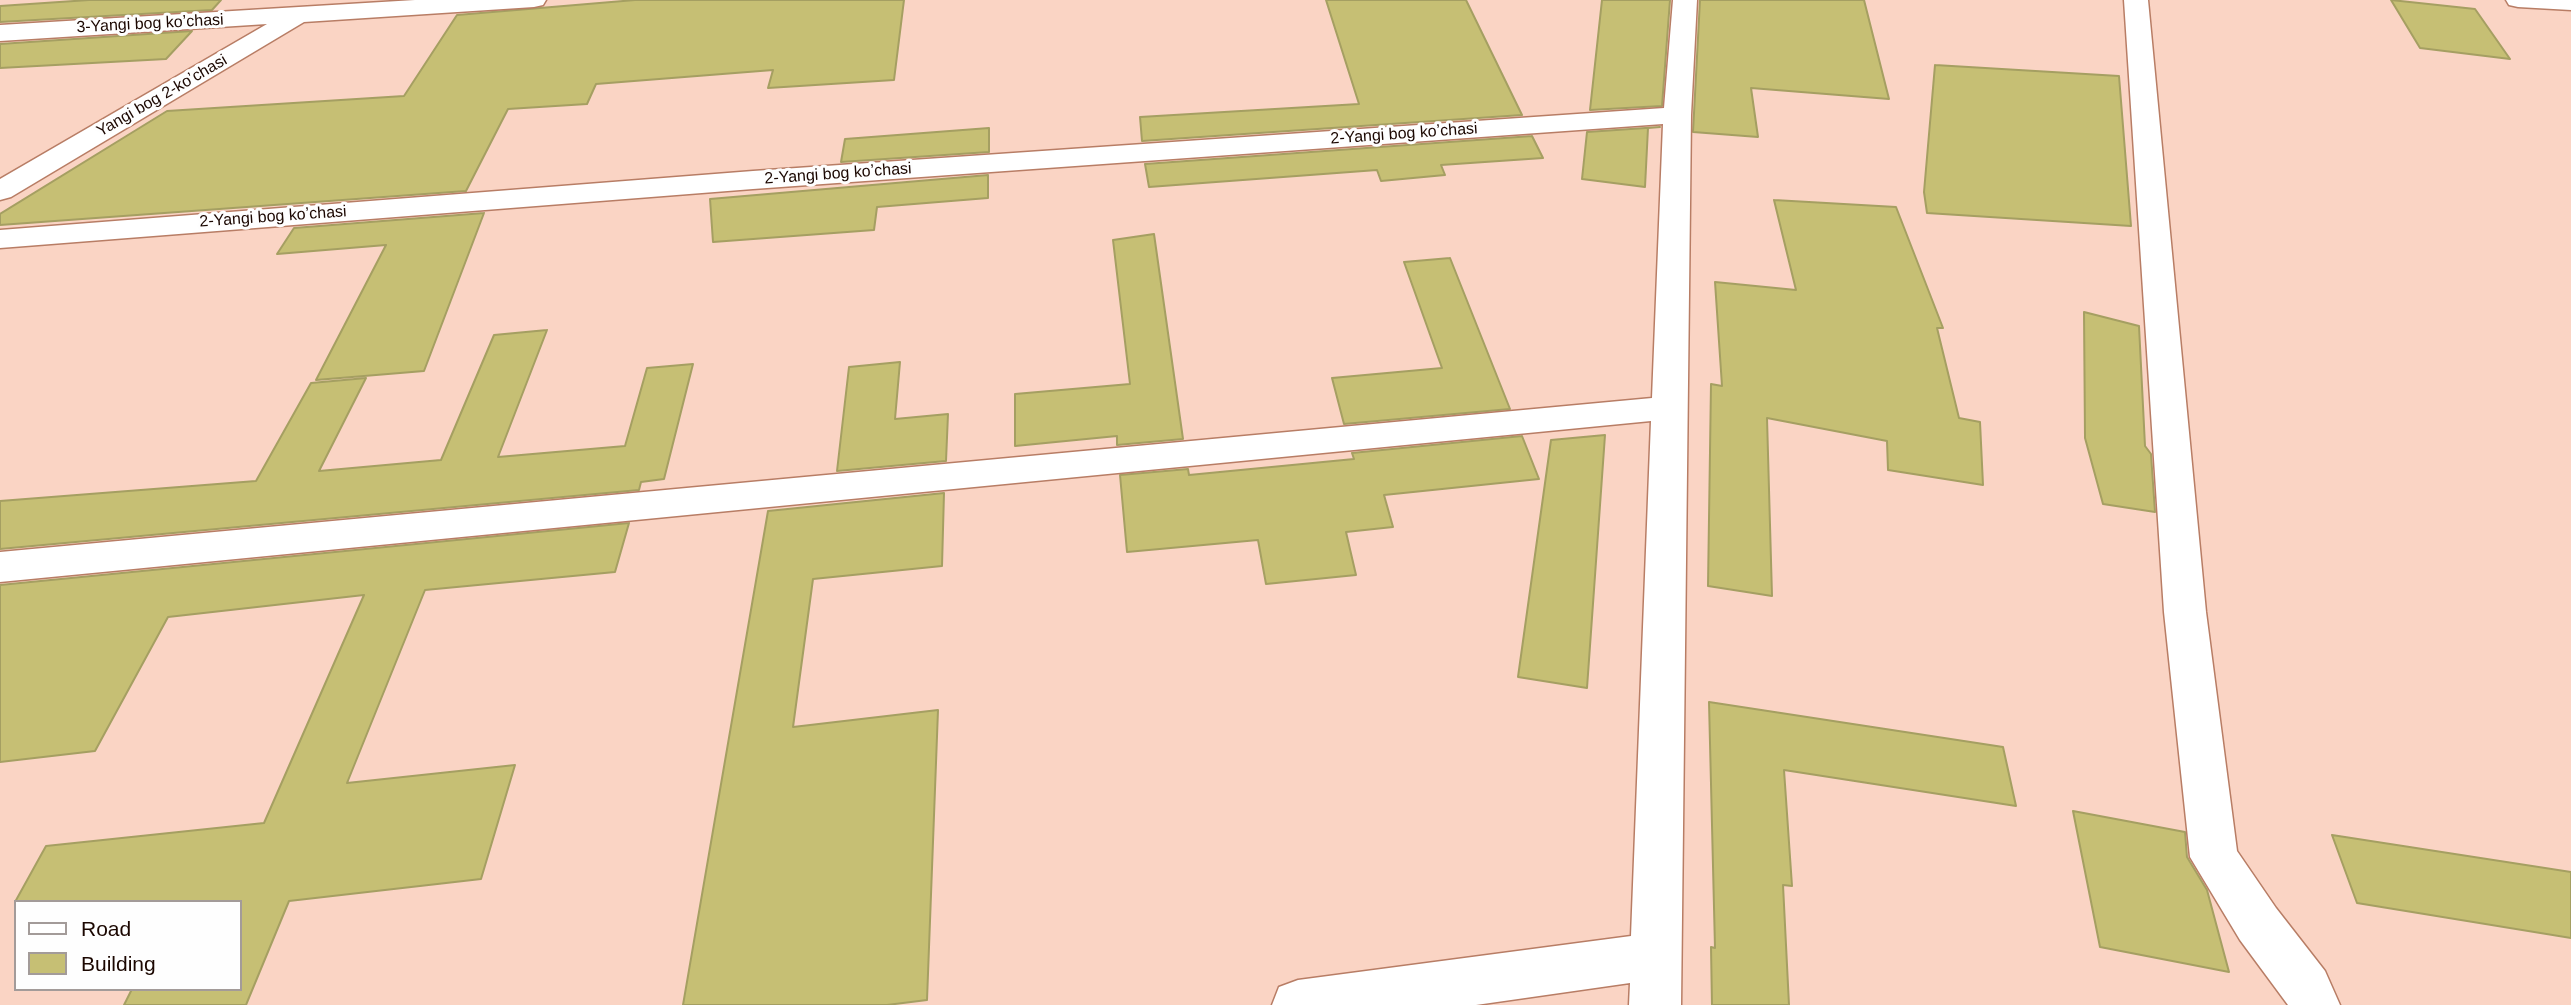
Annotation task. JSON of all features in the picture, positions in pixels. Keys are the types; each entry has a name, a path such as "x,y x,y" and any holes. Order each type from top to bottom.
{"street":[{"name":"Yangi bog 2-koʼchasi","path":"0,191 325,0"},
{"path":"299,15 534,0"},
{"path":"1298,1005 1655,981 1668,408 1677,115 1685,0"},
{"path":"2136,0 2185,612 2214,857 2258,924 2307,988 2314,1005"},
{"path":"2518,0 2571,3"},
{"name":"3-Yangi bog koʼchasi","path":"0,33 299,15"},
{"name":"2-Yangi bog koʼchasi","path":"0,239 767,179 1677,115"},
{"path":"0,567 1668,408"}],"building":[{"path":"89,0 221,0 212,10 0,22 0,6"},
{"path":"635,0 904,0 894,80 768,88 773,70 596,84 587,104 508,109 466,191 0,225 0,214 167,111 404,96 457,15"},
{"path":"1326,0 1466,0 1522,115 1142,141 1140,117 1359,104"},
{"path":"1602,0 1670,0 1662,106 1590,110"},
{"path":"1700,0 1864,0 1889,99 1751,88 1758,137 1693,132"},
{"path":"2391,0 2475,9 2510,59 2420,48"},
{"path":"192,31 166,59 0,68 0,44"},
{"path":"1935,65 2119,76 2131,226 1927,213 1924,192"},
{"path":"1660,127 1648,128 1645,187 1582,179 1587,132"},
{"path":"989,128 989,152 841,162 845,139"},
{"path":"1532,136 1543,158 1441,165 1445,175 1381,181 1377,170 1149,187 1145,164"},
{"path":"988,175 988,198 877,207 874,230 713,242 710,199"},
{"path":"1774,200 1896,207 1943,328 1937,328 1959,418 1980,422 1983,485 1888,470 1887,441 1767,418 1772,596 1708,586 1711,384 1722,386 1715,282 1796,290"},
{"path":"484,213 424,371 316,380 386,245 277,254 294,228"},
{"path":"1154,234 1183,439 1117,445 1117,436 1015,446 1015,394 1130,384 1113,240"},
{"path":"1450,258 1510,409 1344,424 1332,378 1442,368 1404,262"},
{"path":"2084,312 2139,326 2145,446 2151,454 2155,512 2103,504 2085,438"},
{"path":"547,330 498,457 625,446 647,368 693,364 664,479 641,482 639,490 0,549 0,501 256,481 311,383 366,378 319,471 441,460 494,335"},
{"path":"900,362 895,419 948,414 946,461 837,471 849,367"},
{"path":"1605,435 1587,688 1518,677 1551,440"},
{"path":"1522,436 1539,479 1384,495 1393,527 1346,532 1356,575 1266,584 1258,540 1127,552 1120,475 1188,469 1189,475 1354,459 1352,453"},
{"path":"944,493 942,566 813,579 793,727 938,710 927,1000 887,1005 683,1005 768,511"},
{"path":"629,523 615,572 425,590 347,783 515,765 481,879 289,901 246,1005 124,1005 131,991 242,991 242,900 16,900 46,846 264,823 364,595 168,617 95,751 0,762 0,585"},
{"path":"1709,702 2003,747 2016,806 1784,770 1792,886 1783,885 1789,1005 1712,1005 1711,947 1715,948"},
{"path":"2073,811 2185,832 2187,857 2207,890 2229,972 2100,947"},
{"path":"2332,835 2571,872 2571,938 2357,903"}]}
